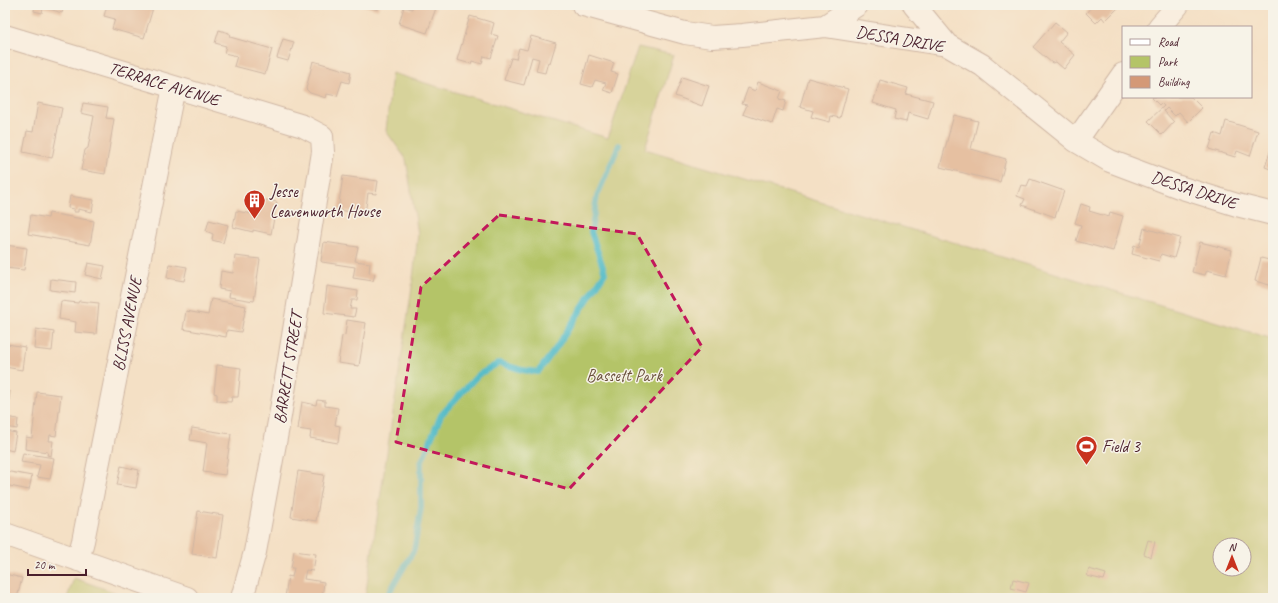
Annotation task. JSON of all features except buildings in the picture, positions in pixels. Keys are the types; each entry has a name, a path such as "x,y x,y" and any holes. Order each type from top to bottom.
{"street":[{"name":"DESSA DRIVE","path":"584,5 630,12 685,33 712,36 742,35 826,26 947,46 982,65 1076,141 1110,161 1179,187 1237,205 1273,214"},
{"path":"826,26 857,5"},
{"path":"914,5 947,46"},
{"path":"1160,26 1178,5"},
{"name":"TERRACE AVENUE","path":"5,36 304,126 322,136"},
{"path":"1076,141 1122,75"},
{"name":"BLISS AVENUE","path":"78,560 85,534 174,87"},
{"name":"BARRETT STREET","path":"242,598 255,552 280,416 322,152 322,136"},
{"path":"5,534 188,598"}],"highlighted area":[{"path":"499,215 637,234 702,347 569,489 396,442 421,287"}],"green space":[{"name":"Bassett Park","path":"638,47 674,55 645,149 1273,339 1273,598 365,598 412,287 418,234 406,159 386,131 392,73 608,138"},
{"path":"74,578 130,598 67,598"}],"waterway":[{"path":"386,598 414,550 421,508 421,463 441,415 478,375 499,363 522,370 538,372 556,348 605,273 591,232 597,196 619,145"}],"place":[{"name":"Jesse Leavenworth House","path":"254,220"},
{"name":"Field 3","path":"1086,466"}]}
